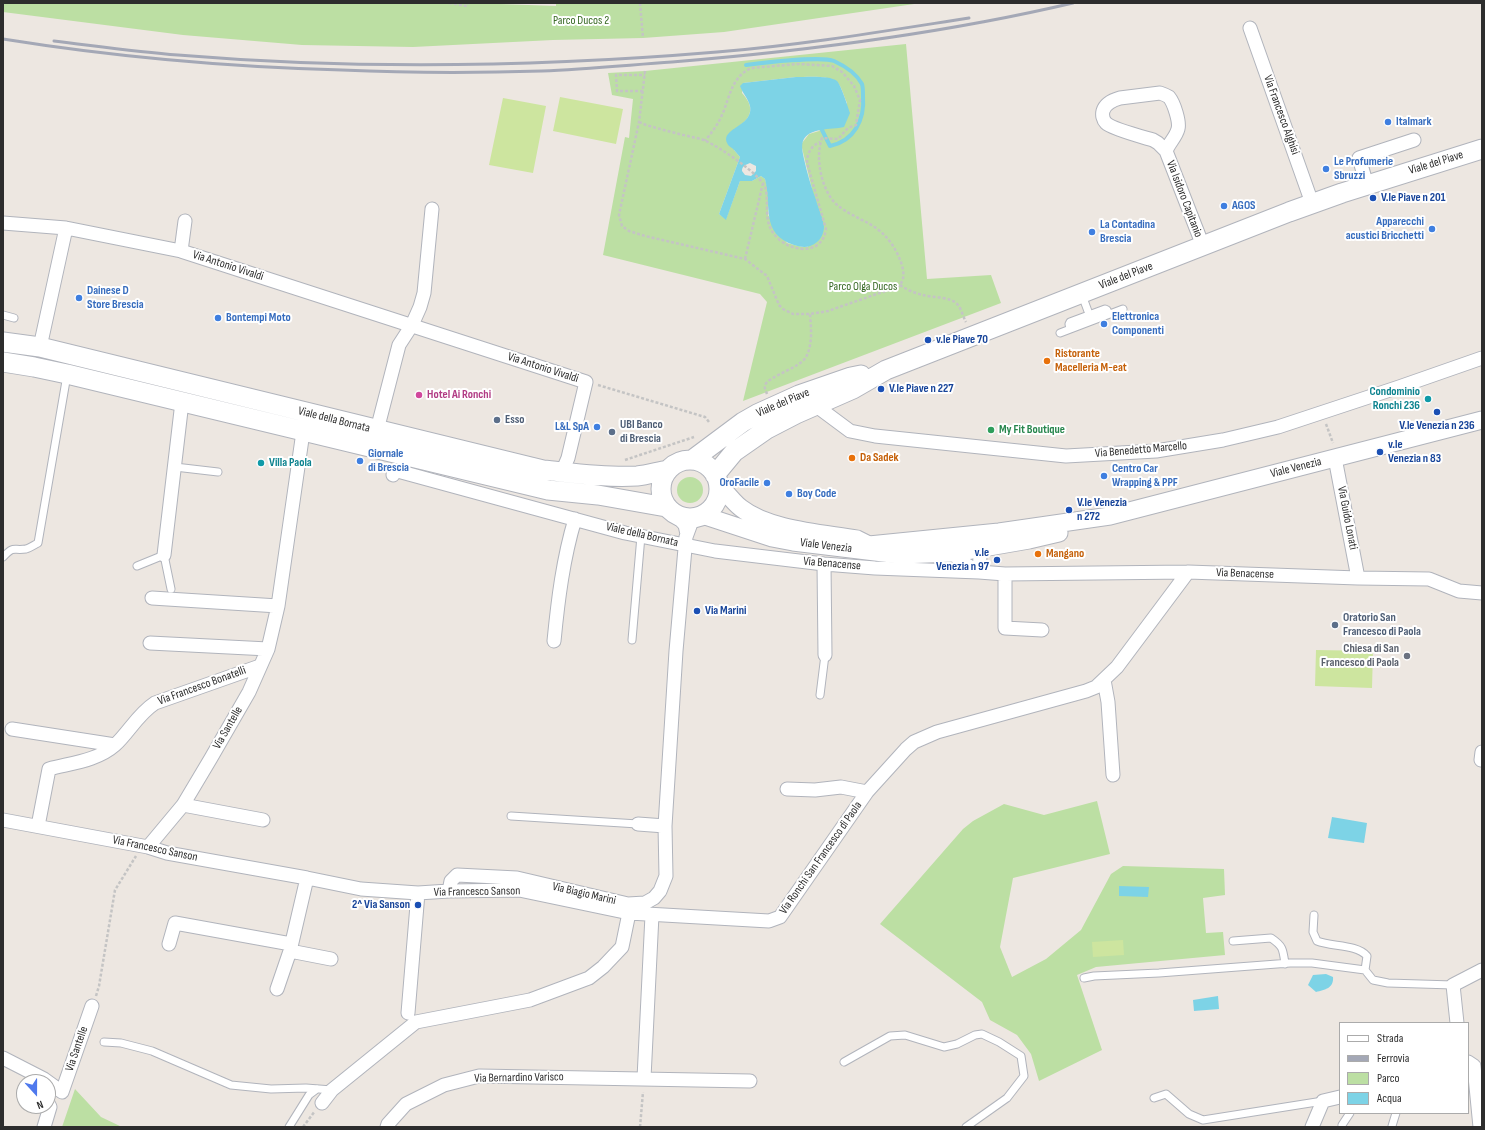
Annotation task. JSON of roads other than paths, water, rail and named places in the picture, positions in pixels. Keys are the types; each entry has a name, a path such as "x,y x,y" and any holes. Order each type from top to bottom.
{"main road":[{"name":"Viale del Piave","path":"716,479 734,452 756,435 780,422 853,389 886,370 1312,203 1482,149"},
{"name":"Viale della Bornata","path":"3,342 40,347 543,470 593,475 637,476 668,470"},
{"name":"Viale della Bornata","path":"3,362 67,374 548,490 598,495 670,510"},
{"name":"Viale del Piave","path":"692,460 743,422 778,404 850,377 886,370"},
{"path":"692,460 709,468 716,479 718,493 716,501 692,528 683,517 670,510 662,498 661,488 663,478 668,470 675,464 692,460"}],"street":[{"name":"Via Francesco Alghisi","path":"1250,28 1312,203"},
{"name":"Via Isidoro Capitanio","path":"1166,151 1177,132 1179,124 1171,101 1165,94 1156,93 1120,98 1109,103 1105,107 1103,116 1107,124 1153,140 1166,151 1203,246"},
{"path":"1367,185 1359,158 1414,140"},
{"path":"377,430 399,345 412,325 424,293 432,209"},
{"name":"Via Antonio Vivaldi","path":"180,251 185,221"},
{"name":"Via Antonio Vivaldi","path":"3,223 66,228 180,251 586,382 568,458 562,472"},
{"path":"40,347 66,228"},
{"name":"Via Benedetto Marcello","path":"799,396 816,405 845,428 862,434 1066,456 1156,451 1223,440 1278,427 1482,358"},
{"path":"164,556 182,402"},
{"name":"Viale Venezia","path":"692,528 900,555 954,553 978,550 1079,529 1110,516 1334,451 1482,420"},
{"name":"Via Santelle","path":"143,849 183,805 249,692 268,649 278,606 303,432"},
{"name":"Via Guido Lonati","path":"1334,451 1358,578"},
{"name":"Viale della Bornata","path":"393,475 394,470 641,536 692,528"},
{"name":"Viale Venezia","path":"716,479 740,507 753,516 770,524 856,539 869,545 932,549 954,553"},
{"name":"Viale Venezia","path":"869,545 999,532 1110,516"},
{"path":"554,641 558,596 569,538 575,519"},
{"name":"Via Benacense","path":"692,528 715,551 824,564 1005,574 1188,572 1428,579 1459,591 1482,593"},
{"name":"Via Biagio Marini","path":"449,891 451,881 457,875 517,878 628,904 645,903 654,898 660,891 666,876 665,826 676,651 692,528"},
{"path":"978,550 980,557 979,572"},
{"name":"Via Benacense","path":"954,553 959,560 979,572"},
{"name":"Viale Venezia","path":"824,564 825,655"},
{"name":"Via Ronchi San Francesco di Paola","path":"629,914 770,921 780,917 867,792 914,742 937,732 1096,687 1117,667 1188,572"},
{"path":"1005,574 1005,628 1042,630"},
{"path":"152,598 278,606"},
{"path":"150,643 268,649"},
{"name":"Via Francesco Bonatelli","path":"38,826 49,769 99,756 115,745 147,708 154,703 260,666"},
{"path":"1104,680 1108,702 1113,776"},
{"path":"12,729 115,745"},
{"path":"787,789 815,790 841,787 867,792"},
{"path":"183,805 263,820"},
{"name":"Via Francesco Sanson","path":"3,820 38,826 143,849 308,878 361,889 418,893 519,890 629,914"},
{"path":"638,824 665,826"},
{"path":"278,989 291,948 308,878"},
{"name":"Via Francesco Sanson","path":"408,1014 418,893"},
{"path":"322,1103 332,1090 416,1022 530,1000 589,978 604,967 622,947 629,914"},
{"path":"644,1078 652,915"},
{"path":"169,944 175,923 331,958"},
{"path":"1458,1022 1453,985 1482,970"},
{"name":"Via Santelle","path":"19,1067 44,1079 62,1092 92,1006"},
{"path":"3,1058 19,1067 27,1074"},
{"path":"1469,1063 1474,1066 1480,1127"},
{"name":"Via Bernardino Varisco","path":"387,1127 406,1104 444,1085 479,1076 750,1081"},
{"path":"1312,1127 1323,1101 1339,1097"},
{"path":"44,1127 48,1114"}],"lane":[{"path":"1081,293 1089,314"},
{"path":"1070,328 1068,324 1070,322 1105,308 1109,314"},
{"path":"1060,332 1123,309"},
{"path":"3,315 14,318"},
{"path":"3,557 14,548 27,549 38,543 67,374"},
{"path":"175,467 218,472"},
{"path":"632,640 641,536"},
{"path":"137,566 164,556 171,589"},
{"path":"820,695 825,655"},
{"path":"511,816 638,824"},
{"path":"1314,915 1313,932 1317,941 1327,945 1346,947 1362,951 1367,956 1365,970"},
{"path":"1233,941 1271,938 1280,944 1284,954 1285,964"},
{"path":"1084,978 1094,976 1312,963 1365,970 1373,980 1388,983 1453,985"},
{"path":"844,1062 890,1036 905,1035 944,1047 957,1044 975,1035 982,1034 999,1042 1021,1056 1024,1076 1007,1098 966,1127"},
{"path":"104,1042 121,1043 152,1051 231,1085 271,1089 332,1090"},
{"path":"289,1127 309,1095 317,1089"},
{"path":"1154,1098 1166,1094 1189,1114 1203,1120 1323,1101"},
{"path":"1342,1125 1349,1114"},
{"path":"1392,1126 1396,1114"}],"water":[{"path":"796,77 824,77 834,79 839,83 850,113 844,127 815,131 810,133 802,143 806,169 824,226 821,237 812,245 800,247 783,240 776,234 769,218 765,179 761,176 752,181 740,181 726,220 719,214 740,157 729,146 726,140 727,135 742,124 750,113 749,103 740,86 743,83","holes":["750,163 756,166 756,171 751,176 745,175 742,171 744,166"]},
{"path":"1332,817 1367,823 1364,843 1328,838"},
{"path":"1119,886 1149,887 1148,897 1119,896"},
{"path":"1326,974 1333,977 1332,984 1328,988 1316,992 1308,985 1313,975"},
{"path":"1218,996 1219,1009 1194,1011 1193,1000"}],"waterway":[{"path":"746,65 817,59 834,61 853,73 860,80 863,90 863,105 860,121 852,134 846,139 830,146 822,130"}],"railway":[{"path":"3,39 129,56 214,64 367,71 542,71 722,58 823,47 974,24 1073,3"},
{"path":"54,41 147,52 245,60 380,65 448,65 583,61 717,52 780,46 969,18"}],"place":[{"name":"Italmark","path":"1388,122"},
{"name":"Le Profumerie Sbruzzi","path":"1326,169"},
{"name":"V.le Piave n 201","path":"1373,198"},
{"name":"AGOS","path":"1224,206"},
{"name":"Apparecchi acustici Bricchetti","path":"1432,229"},
{"name":"La Contadina Brescia","path":"1092,232"},
{"name":"Dainese D Store Brescia","path":"79,298"},
{"name":"Bontempi Moto","path":"218,318"},
{"name":"Elettronica Componenti","path":"1104,324"},
{"name":"v.le Piave 70","path":"928,340"},
{"name":"Ristorante Macelleria M-eat","path":"1047,361"},
{"name":"V.le Piave n 227","path":"881,389"},
{"name":"Hotel Ai Ronchi","path":"419,395"},
{"name":"Condominio Ronchi 236","path":"1428,399"},
{"name":"V.le Venezia n 236","path":"1437,412"},
{"name":"Esso","path":"497,420"},
{"name":"L&L SpA","path":"597,427"},
{"name":"My Fit Boutique","path":"991,430"},
{"name":"UBI Banco di Brescia","path":"612,432"},
{"name":"v.le Venezia n 83","path":"1380,452"},
{"name":"Da Sadek","path":"852,458"},
{"name":"Giornale di Brescia","path":"360,461"},
{"name":"Villa Paola","path":"261,463"},
{"name":"Centro Car Wrapping & PPF","path":"1104,476"},
{"name":"OroFacile","path":"767,483"},
{"name":"Boy Code","path":"789,494"},
{"name":"V.le Venezia n 272","path":"1069,510"},
{"name":"Mangano","path":"1038,554"},
{"name":"v.le Venezia n 97","path":"997,560"},
{"name":"Via Marini","path":"697,611"},
{"name":"Oratorio San Francesco di Paola","path":"1335,625"},
{"name":"Chiesa di San Francesco di Paola","path":"1407,656"},
{"name":"2^ Via Sanson","path":"418,905"}],"park label":[{"name":"Parco Ducos 2","path":"581,21"},
{"name":"Parco Olga Ducos","path":"863,287"}]}
